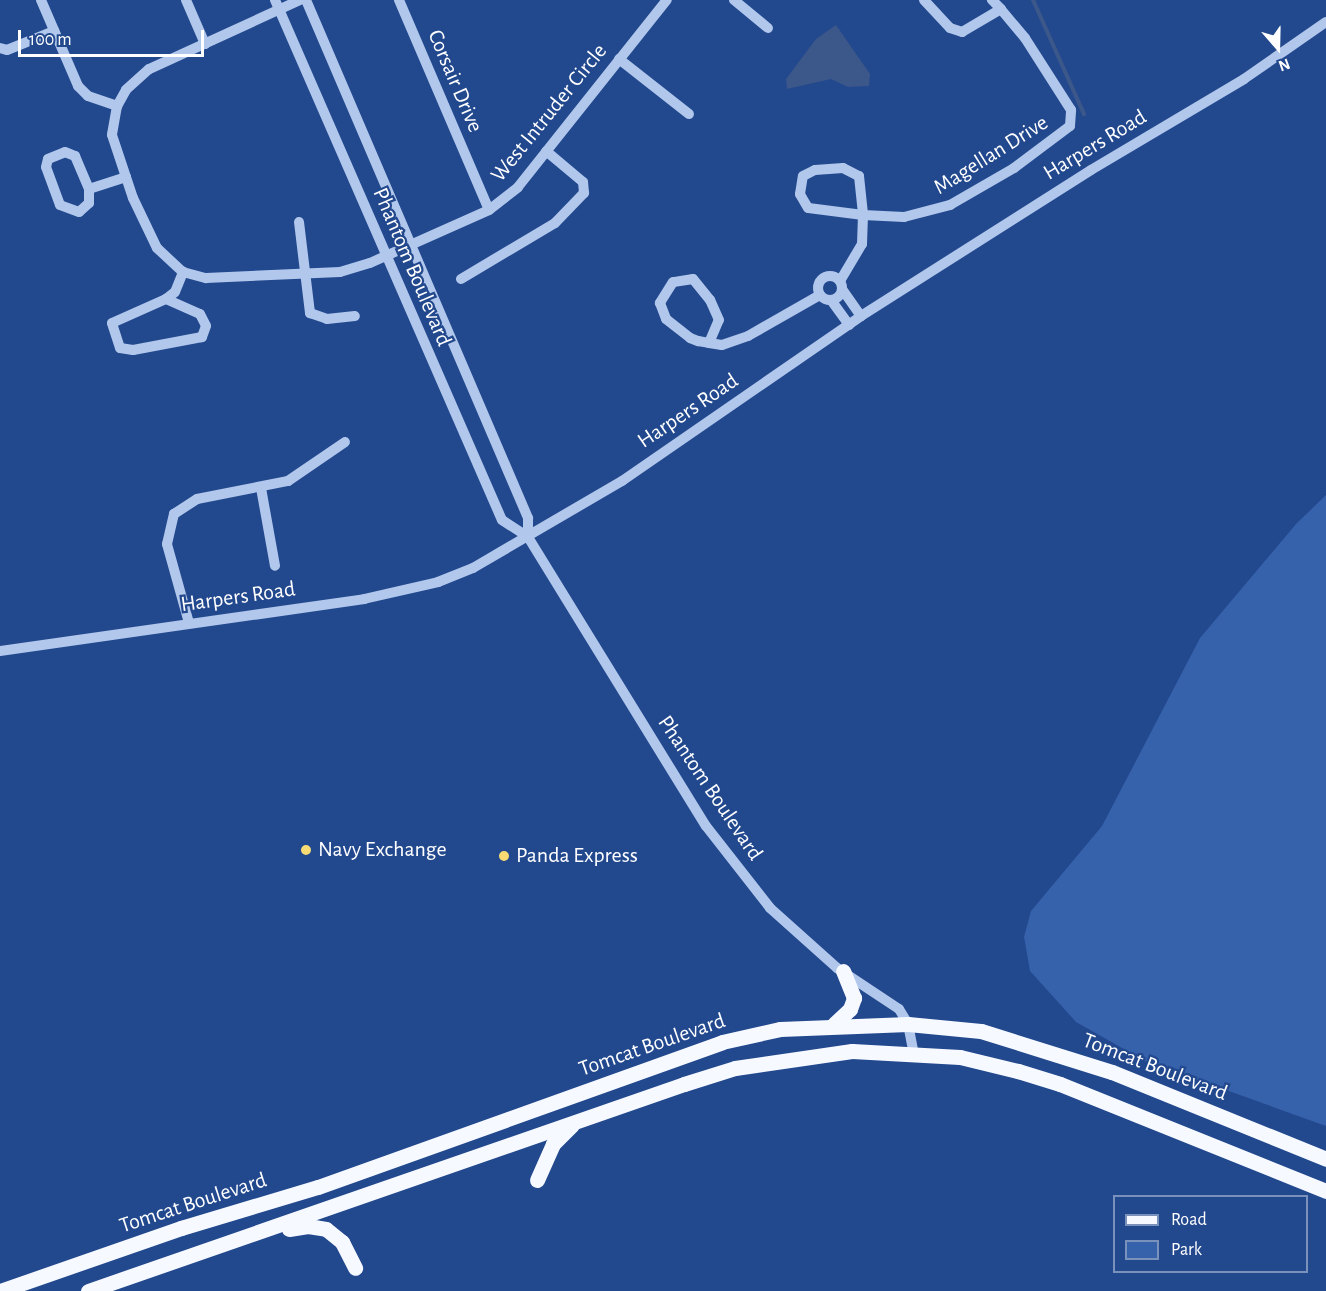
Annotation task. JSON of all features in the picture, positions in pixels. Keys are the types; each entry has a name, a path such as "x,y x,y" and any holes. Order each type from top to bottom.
{"main road":[{"path":"834,1024 850,1009 854,998 843,971"},
{"name":"Tomcat Boulevard","path":"0,1291 181,1228 318,1187 722,1042 780,1029 834,1024 908,1024 981,1031 1032,1045 1112,1072 1326,1159"},
{"path":"88,1291 576,1121 747,1066 852,1051 960,1058 1060,1084 1326,1191"},
{"path":"537,1180 553,1144 576,1121"},
{"path":"234,1240 308,1226 326,1229 342,1242 355,1268"}],"street":[{"path":"40,0 82,92 117,106"},
{"path":"186,0 205,44"},
{"path":"166,299 200,314 206,326 202,337 133,350 120,348 111,328 116,319 166,299 175,292 183,272 157,248 126,177 112,135 117,106 130,85 149,69 205,44 277,4 300,0"},
{"name":"Phantom Boulevard","path":"306,0 528,518 528,537"},
{"name":"Corsair Drive","path":"399,0 489,210"},
{"name":"West Intruder Circle","path":"183,272 206,278 305,274 354,269 489,210 518,186 667,0"},
{"path":"734,0 768,28"},
{"path":"924,0 956,31 1001,9"},
{"name":"Magellan Drive","path":"863,215 904,217 950,205 1014,168 1070,126 1071,110 1025,38 992,0"},
{"name":"Phantom Boulevard","path":"277,4 502,520 528,537 706,826 770,908 843,971 899,1010 908,1024"},
{"name":"Harpers Road","path":"0,651 364,599 438,582 473,568 622,481 861,316 1091,170 1244,79 1326,22"},
{"path":"0,48 7,50 54,31"},
{"path":"619,59 689,114"},
{"path":"461,279 555,223 584,193 583,182 546,151"},
{"path":"71,153 89,189 91,197 85,209 64,209 46,167 48,159 71,153"},
{"path":"831,300 858,256 863,215 863,191 859,176 852,170 815,170 803,176 800,194 808,208 863,215"},
{"path":"89,189 126,177"},
{"path":"299,222 308,308 313,316 327,319 355,316"},
{"path":"820,295 822,280 829,276 841,285 861,316"},
{"path":"709,343 718,320 710,300 693,279 673,282 662,294 661,312 690,338 709,343 734,342 820,295"},
{"path":"820,295 831,300 849,325"},
{"path":"189,623 167,544 174,514 198,499 288,481 345,442"},
{"path":"261,488 275,566"},
{"path":"908,1024 914,1054"}],"green space":[{"path":"1326,495 1326,1126 1145,1061 1076,1022 1030,971 1024,937 1031,911 1102,826 1200,638 1296,524"}],"shaded area":[{"path":"836,25 870,74 869,86 848,87 831,79 787,89 786,79 816,39"}],"waterway":[{"path":"1033,0 1084,114"}],"place":[{"name":"Navy Exchange","path":"306,850"},
{"name":"Panda Express","path":"504,856"}]}
